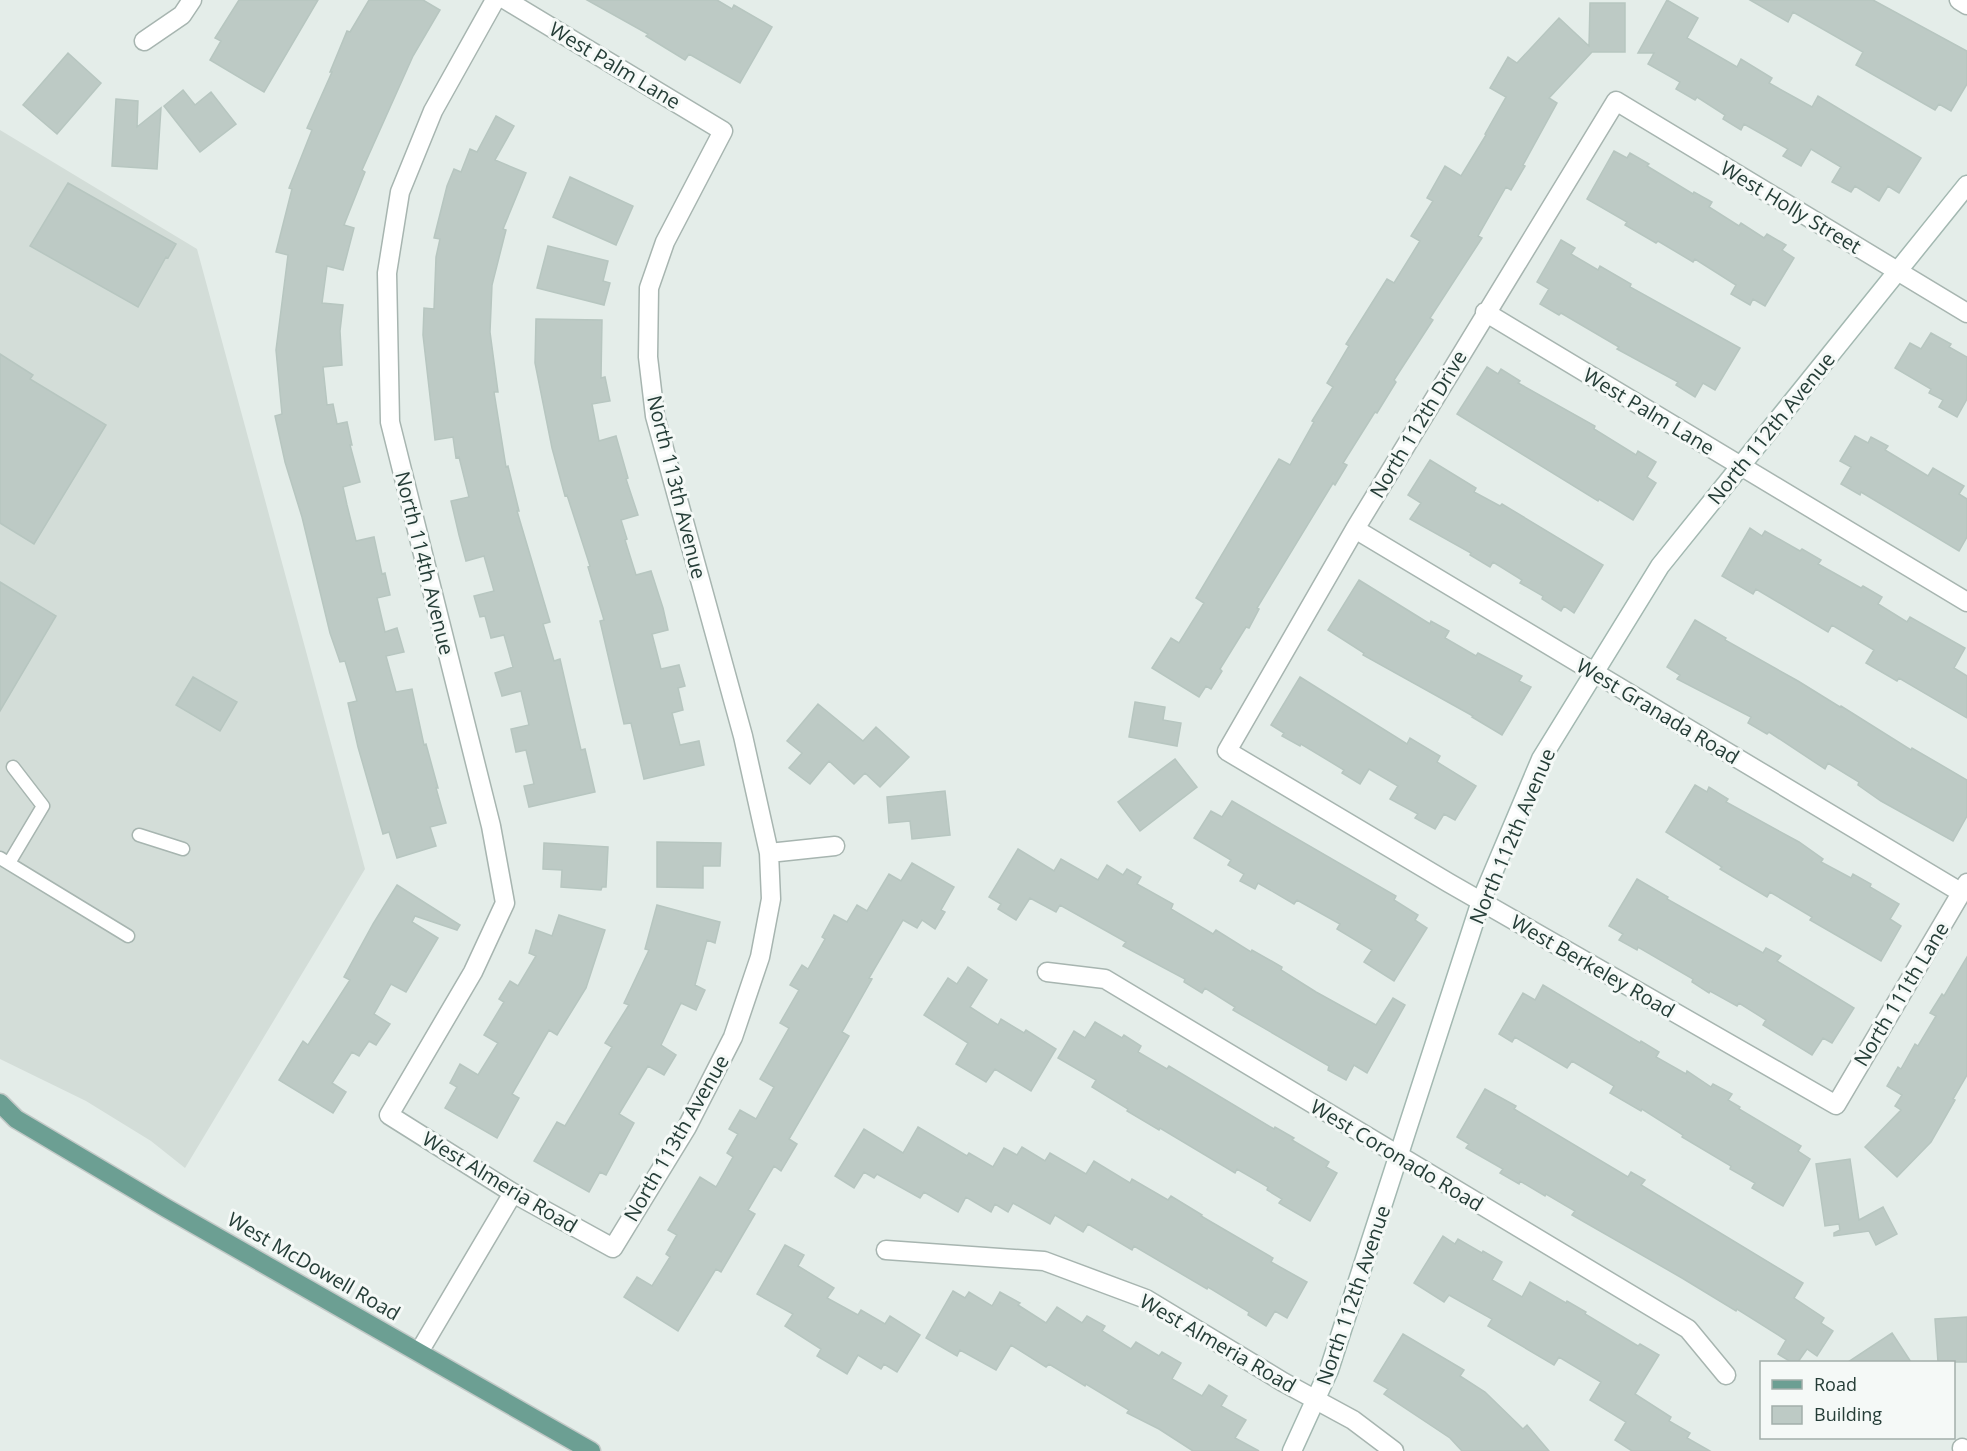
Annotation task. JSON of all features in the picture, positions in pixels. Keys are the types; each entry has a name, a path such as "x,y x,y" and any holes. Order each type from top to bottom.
{"main road":[{"name":"West McDowell Road","path":"0,1103 8,1119 591,1451"}],"street":[{"path":"144,41 182,15 192,0"},
{"name":"North 114th Avenue","path":"389,1115 473,972 505,903 491,826 390,422 387,273 400,192 433,111 495,0"},
{"name":"West Palm Lane","path":"506,0 723,131"},
{"path":"1959,0 1967,5"},
{"name":"West Holly Street","path":"1616,101 1967,313"},
{"name":"North 112th Drive","path":"1227,751 1355,529 1485,312 1616,101"},
{"name":"North 113th Avenue","path":"613,1248 687,1127 733,1038 760,957 771,898 769,853 743,735 655,416 648,357 649,288 665,242 723,131"},
{"name":"North 112th Avenue","path":"1292,1451 1329,1370 1481,901 1541,759 1660,566 1967,185"},
{"name":"West Palm Lane","path":"1485,312 1967,602"},
{"name":"West Granada Road","path":"1355,529 1593,672 1964,888"},
{"name":"West Berkeley Road","path":"1227,751 1481,901 1836,1105"},
{"path":"769,853 835,846"},
{"name":"North 111th Lane","path":"1836,1105 1964,888"},
{"name":"West Coronado Road","path":"1047,972 1105,979 1688,1329 1726,1375"},
{"name":"West Almeria Road","path":"389,1115 513,1193 613,1248"},
{"path":"419,1352 513,1193"},
{"name":"West Almeria Road","path":"886,1250 1044,1261 1146,1299 1283,1382 1353,1420 1394,1451"}],"lane":[{"path":"13,767 43,806 4,861 128,936"},
{"path":"139,835 183,849"}],"shaded area":[{"path":"0,130 197,249 365,869 185,1168 151,1141 86,1101 0,1059"}],"building":[{"path":"239,0 318,0 264,92 210,60 221,41 215,38"},
{"path":"369,0 423,0 440,10 413,56 362,170 365,172 344,225 354,228 343,270 327,266 322,303 343,305 340,331 342,365 323,367 327,405 333,404 337,424 347,422 352,445 350,445 360,482 343,487 347,505 356,541 374,537 382,574 385,573 390,595 377,598 385,632 397,628 404,652 386,656 396,692 412,689 424,745 426,744 446,823 430,827 436,846 397,858 389,832 383,834 358,747 348,703 357,701 345,661 340,662 330,633 275,416 282,414 276,350 288,255 276,252 292,189 289,188 312,130 307,128 347,31 350,32"},
{"path":"587,0 717,0 732,9 734,5 772,27 740,83 689,54 685,60 646,36 648,34"},
{"path":"1667,0 1698,18 1687,38 1737,67 1741,59 1772,78 1769,83 1812,107 1818,96 1921,158 1899,193 1888,186 1879,201 1855,186 1851,192 1832,182 1841,167 1811,149 1801,166 1783,156 1788,149 1744,124 1741,130 1723,119 1725,115 1697,97 1695,100 1676,89 1680,82 1648,64 1654,53 1638,53"},
{"path":"1750,0 1873,0 1967,51 1967,84 1951,111 1939,104 1935,110 1856,65 1863,52 1793,12 1788,22"},
{"path":"1590,3 1625,3 1625,52 1592,52 1549,98 1557,103 1511,190 1506,187 1478,236 1482,238 1430,318 1433,320 1394,380 1396,382 1377,413 1375,412 1343,463 1347,465 1335,485 1333,483 1257,608 1259,609 1249,628 1246,627 1220,669 1222,671 1211,689 1206,686 1199,697 1152,668 1171,638 1179,643 1204,603 1196,598 1279,459 1290,465 1314,422 1312,421 1333,387 1327,383 1349,346 1346,344 1387,279 1394,283 1420,241 1411,236 1433,201 1427,198 1445,166 1461,176 1486,135 1506,97 1490,88 1508,57 1517,63 1559,18 1589,46"},
{"path":"68,53 101,83 57,134 23,105"},
{"path":"183,90 195,105 211,92 236,124 200,152 164,106"},
{"path":"116,99 138,101 137,127 161,108 157,169 112,166"},
{"path":"496,116 514,126 495,160 526,173 503,229 506,230 492,285 490,332 498,392 494,392 506,467 508,466 519,511 517,511 550,622 543,624 554,661 560,659 581,750 585,749 595,792 529,807 524,786 534,784 526,750 516,752 511,729 529,725 521,691 502,696 495,673 513,667 504,635 491,638 485,616 480,617 474,596 494,591 484,556 466,561 451,501 469,497 459,457 456,458 453,437 435,440 423,335 424,308 434,309 436,257 440,239 434,238 447,186 454,169 461,172 470,149 477,152"},
{"path":"1614,151 1627,158 1630,153 1693,194 1694,192 1712,202 1709,207 1739,226 1741,223 1764,238 1767,234 1786,245 1782,250 1794,258 1765,306 1753,299 1750,305 1731,294 1736,285 1695,259 1693,262 1658,241 1656,243 1625,225 1627,222 1587,199"},
{"path":"570,177 633,206 616,245 553,217"},
{"path":"68,183 176,244 168,258 166,257 138,307 30,246"},
{"path":"1561,240 1575,248 1571,254 1598,270 1600,266 1631,284 1630,287 1740,348 1715,390 1703,383 1695,397 1676,385 1678,382 1617,349 1619,347 1561,313 1559,315 1540,304 1549,289 1537,282"},
{"path":"548,246 608,261 603,281 610,283 604,305 537,288"},
{"path":"536,319 602,320 601,378 605,377 610,401 592,404 599,441 616,436 628,478 626,479 638,515 621,520 627,539 625,540 636,575 651,571 663,608 668,630 652,634 661,669 679,665 685,686 678,688 683,710 672,713 680,745 699,741 704,765 644,779 631,723 624,724 600,621 604,620 588,567 590,566 567,495 565,496 552,448 535,363"},
{"path":"1931,333 1951,344 1949,347 1967,357 1967,399 1957,417 1939,407 1943,400 1929,393 1931,389 1895,368 1910,343 1921,349"},
{"path":"0,354 33,375 30,379 106,425 34,544 0,523"},
{"path":"1487,367 1498,374 1501,369 1520,381 1518,383 1595,426 1594,429 1636,455 1638,451 1656,462 1647,477 1656,483 1633,520 1457,414"},
{"path":"1855,436 1868,443 1871,437 1888,446 1885,450 1928,476 1933,468 1964,486 1959,494 1967,499 1967,537 1959,551 1861,492 1860,495 1841,484 1851,467 1840,461"},
{"path":"1430,460 1476,488 1474,492 1500,506 1502,504 1603,565 1574,613 1564,606 1561,611 1542,599 1543,596 1520,583 1522,580 1493,562 1490,567 1470,555 1471,553 1410,519 1421,503 1408,495"},
{"path":"1750,528 1762,536 1765,531 1800,551 1802,549 1821,560 1818,564 1882,597 1878,604 1907,622 1910,617 1965,648 1954,668 1967,676 1967,718 1899,678 1897,681 1866,663 1874,650 1832,625 1828,632 1756,589 1753,594 1722,576"},
{"path":"1359,580 1430,624 1431,621 1449,631 1445,638 1476,656 1478,653 1522,676 1519,681 1531,687 1502,735 1473,716 1363,655 1364,653 1328,630"},
{"path":"0,582 56,616 0,711"},
{"path":"1695,620 1911,750 1912,748 1967,780 1967,816 1953,841 1881,801 1858,785 1859,782 1828,763 1825,769 1769,732 1767,734 1748,723 1751,717 1677,679 1680,675 1667,667"},
{"path":"193,677 237,702 220,731 176,705"},
{"path":"1300,677 1407,744 1410,738 1440,756 1437,762 1476,786 1455,820 1444,814 1435,829 1415,818 1418,814 1390,799 1398,786 1369,769 1360,784 1342,773 1344,770 1301,744 1300,746 1282,736 1284,733 1271,725"},
{"path":"1135,702 1165,707 1163,720 1181,723 1177,746 1129,737"},
{"path":"818,704 863,741 876,727 909,757 880,787 865,773 854,784 829,761 810,784 789,768 802,753 787,741"},
{"path":"1175,759 1197,787 1140,831 1118,802"},
{"path":"1695,785 1707,792 1709,787 1728,799 1726,802 1799,842 1823,859 1821,862 1851,878 1853,874 1899,904 1890,919 1901,926 1881,961 1810,920 1812,917 1770,892 1767,897 1720,869 1722,867 1666,832"},
{"path":"945,791 950,835 912,839 910,821 889,823 887,797"},
{"path":"1232,801 1396,896 1394,900 1418,915 1415,920 1427,928 1394,981 1364,962 1372,950 1337,929 1340,924 1297,900 1294,904 1258,883 1255,889 1240,881 1244,874 1228,865 1231,860 1194,838 1211,811 1222,817"},
{"path":"657,842 721,843 720,866 703,866 703,888 657,887"},
{"path":"544,843 608,847 606,887 602,887 601,890 561,887 562,870 543,869"},
{"path":"1018,849 1054,871 1061,859 1098,880 1107,865 1123,875 1127,869 1141,877 1137,884 1173,904 1171,909 1213,934 1216,930 1251,952 1252,950 1282,967 1281,970 1316,992 1376,1025 1393,998 1405,1005 1367,1073 1354,1065 1346,1080 1328,1070 1329,1066 1233,1010 1235,1007 1205,988 1202,993 1184,982 1185,979 1123,946 1126,942 1060,905 1056,912 1030,898 1016,920 998,909 1001,904 989,897"},
{"path":"912,863 954,887 941,910 945,912 935,929 922,920 917,928 903,920 869,978 872,979 842,1032 849,1036 789,1139 797,1144 781,1171 774,1166 748,1210 755,1214 721,1272 716,1269 678,1331 624,1297 637,1277 652,1286 670,1257 666,1254 677,1235 668,1230 700,1177 716,1187 733,1157 727,1153 738,1134 729,1129 740,1110 756,1119 774,1087 760,1079 789,1028 780,1023 799,990 790,985 802,965 808,969 825,939 822,937 834,915 847,922 857,905 867,911 889,874 901,881"},
{"path":"1637,879 1668,897 1667,899 1763,953 1766,948 1781,956 1777,961 1854,1008 1832,1043 1823,1038 1812,1055 1763,1025 1766,1020 1739,1003 1737,1006 1710,991 1709,993 1692,982 1693,979 1638,947 1637,950 1619,940 1623,934 1609,926"},
{"path":"397,885 460,925 457,930 415,916 412,922 438,938 406,992 391,984 374,1014 390,1024 376,1045 369,1041 359,1056 352,1052 332,1083 346,1092 333,1113 279,1080 303,1041 308,1045 350,980 344,977"},
{"path":"657,905 720,922 715,943 707,940 695,985 705,990 696,1010 681,1003 661,1045 676,1055 664,1075 648,1066 619,1114 634,1123 606,1175 600,1172 589,1192 534,1161 557,1122 565,1126 612,1047 605,1043 629,1005 624,1003 649,950 645,949"},
{"path":"559,915 605,930 586,988 557,1035 549,1030 512,1094 519,1098 497,1138 445,1108 457,1087 450,1083 460,1064 478,1075 498,1043 484,1035 504,1002 499,999 510,981 518,986 536,956 529,953 536,930 552,936"},
{"path":"1967,957 1967,1075 1931,1142 1897,1177 1865,1147 1901,1110 1895,1106 1902,1095 1887,1086 1898,1067 1901,1069 1915,1044 1918,1046 1936,1016 1930,1013 1942,994 1944,996"},
{"path":"968,967 987,980 970,1007 998,1025 1001,1019 1024,1033 1026,1030 1056,1049 1031,1091 995,1069 986,1082 956,1064 968,1043 924,1015 948,978 957,984"},
{"path":"1543,985 1659,1052 1656,1057 1686,1074 1687,1071 1711,1087 1713,1084 1732,1094 1728,1100 1740,1107 1739,1109 1801,1146 1798,1151 1810,1159 1783,1206 1752,1188 1755,1183 1730,1169 1731,1166 1682,1137 1683,1135 1642,1109 1641,1111 1610,1093 1614,1086 1572,1061 1567,1068 1515,1037 1512,1042 1499,1034 1523,993 1535,1000"},
{"path":"1095,1022 1122,1038 1124,1035 1141,1046 1138,1052 1167,1069 1169,1066 1274,1129 1275,1127 1329,1162 1326,1167 1337,1173 1310,1221 1279,1203 1282,1199 1267,1190 1268,1187 1237,1169 1235,1173 1127,1111 1128,1109 1092,1087 1096,1080 1058,1058 1074,1031 1085,1038"},
{"path":"1485,1089 1516,1106 1514,1109 1628,1177 1631,1172 1645,1180 1641,1185 1803,1283 1794,1298 1824,1318 1821,1323 1833,1331 1817,1356 1807,1349 1799,1361 1789,1361 1778,1354 1786,1340 1737,1309 1736,1311 1572,1215 1575,1211 1546,1194 1545,1196 1520,1181 1519,1184 1500,1173 1503,1169 1466,1148 1469,1144 1457,1137"},
{"path":"918,1127 967,1156 969,1153 993,1167 1004,1148 1017,1155 1022,1147 1045,1161 1050,1153 1086,1174 1094,1161 1130,1183 1132,1179 1168,1200 1171,1196 1273,1258 1271,1262 1307,1282 1287,1318 1275,1311 1266,1326 1248,1315 1249,1312 1208,1287 1207,1289 1134,1246 1132,1250 1088,1224 1083,1232 1055,1215 1050,1224 1013,1203 1008,1212 995,1204 991,1212 966,1197 958,1212 924,1192 920,1198 877,1174 874,1178 864,1172 854,1188 835,1176 864,1129 903,1153"},
{"path":"1850,1159 1859,1220 1883,1207 1897,1234 1876,1245 1869,1231 1834,1236 1834,1233 1840,1230 1839,1224 1825,1226 1816,1164"},
{"path":"1443,1236 1455,1244 1458,1239 1502,1262 1492,1280 1522,1297 1530,1282 1586,1312 1585,1314 1638,1346 1640,1344 1659,1355 1635,1394 1671,1417 1669,1421 1690,1433 1687,1438 1710,1451 1632,1451 1615,1440 1626,1422 1590,1400 1601,1382 1559,1357 1554,1365 1488,1326 1492,1319 1449,1295 1444,1302 1414,1283"},
{"path":"785,1245 804,1255 798,1266 834,1288 827,1298 858,1315 861,1310 885,1324 890,1316 920,1335 897,1372 884,1364 881,1369 858,1355 847,1374 817,1356 821,1349 785,1326 793,1314 757,1294"},
{"path":"953,1291 965,1298 969,1292 992,1306 1000,1292 1020,1303 1018,1305 1046,1323 1057,1307 1082,1323 1087,1316 1105,1326 1102,1331 1131,1349 1136,1342 1159,1356 1162,1352 1181,1363 1172,1379 1202,1396 1209,1385 1227,1396 1221,1406 1246,1420 1235,1438 1259,1451 1193,1451 1159,1429 1127,1413 1129,1410 1086,1384 1085,1386 1049,1364 1046,1367 1011,1345 996,1370 960,1350 957,1356 926,1338"},
{"path":"1967,1317 1967,1362 1938,1361 1935,1319"},
{"path":"1892,1333 1910,1361 1850,1361"},
{"path":"1403,1334 1464,1370 1460,1376 1485,1392 1523,1429 1527,1425 1549,1451 1462,1451 1450,1438 1384,1394 1388,1389 1374,1381"}]}
